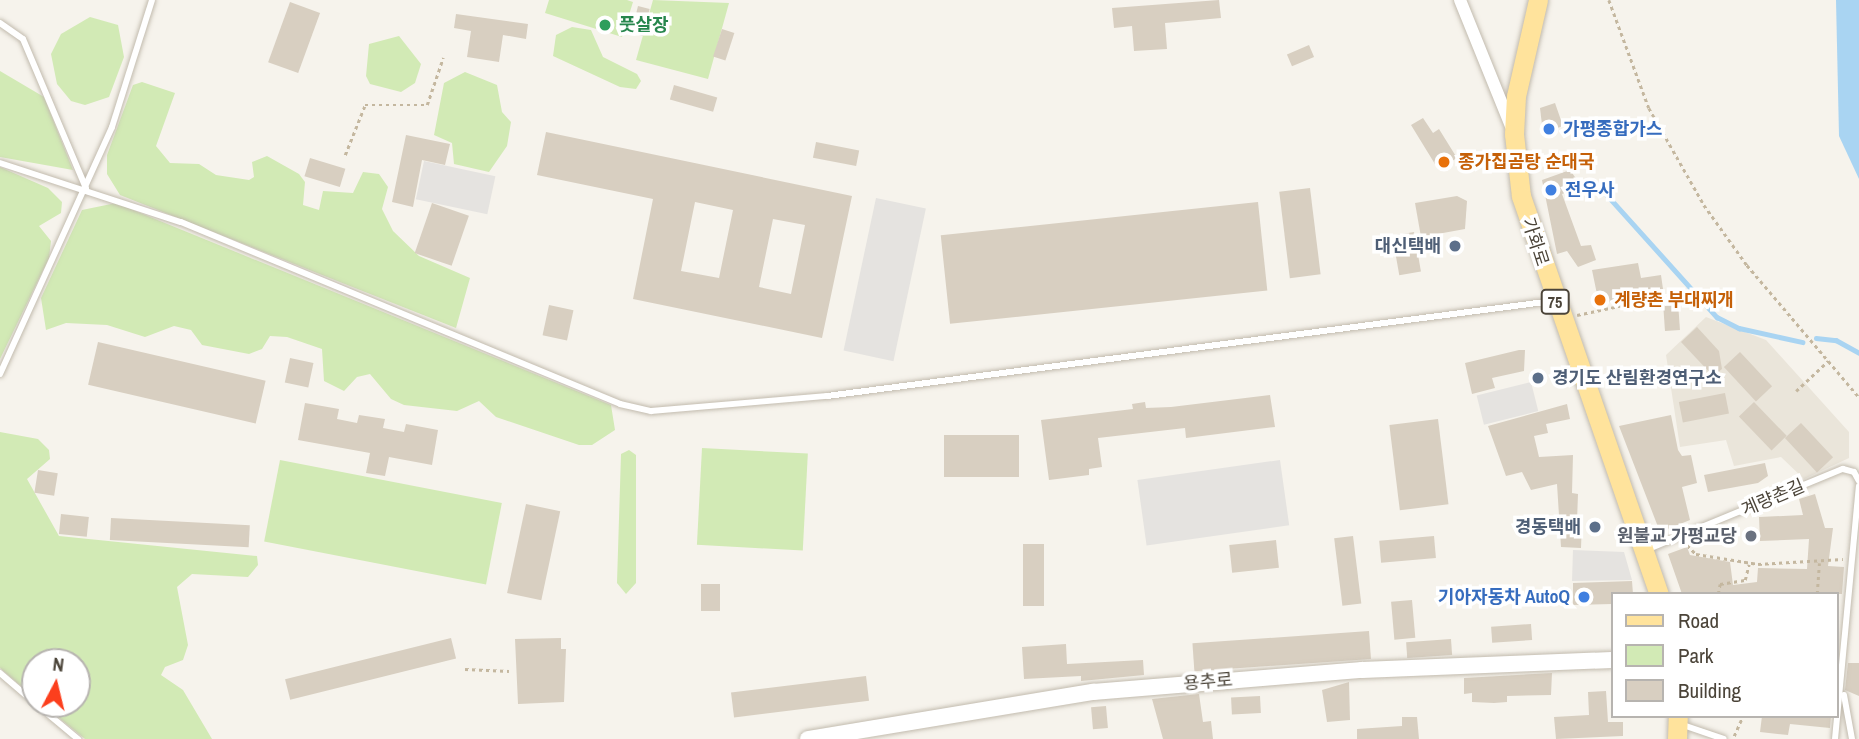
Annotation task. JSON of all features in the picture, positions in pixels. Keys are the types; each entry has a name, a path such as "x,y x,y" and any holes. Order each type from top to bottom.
{"main road":[{"name":"가화로","path":"1538,0 1514,134 1521,196 1558,310 1658,592"}],"street":[{"path":"1460,0 1514,134"},
{"name":"용추로","path":"808,739 1093,692 1362,670 1610,660"}],"lane":[{"path":"0,374 86,188 152,0"},
{"path":"0,23 23,39 86,188"},
{"path":"0,163 86,188 620,404 651,411 827,396 1558,310"},
{"name":"계량촌길","path":"1644,551 1843,469 1854,472 1859,483 1838,716"},
{"path":"0,673 21,691"},
{"path":"1843,679 1852,739"},
{"path":"53,718 78,739"},
{"name":"계량촌길","path":"1835,739 1838,718"},
{"path":"1678,726 1724,739"}],"path":[{"path":"1609,0 1626,55 1671,152 1739,254 1859,397"},
{"path":"345,155 365,106 427,105 443,58"},
{"path":"1558,310 1662,297"},
{"path":"1796,391 1828,361"},
{"path":"1684,535 1696,554 1749,564 1819,563 1852,557"},
{"path":"1817,592 1819,563"},
{"path":"1718,592 1720,584 1745,580 1749,564"},
{"path":"464,670 509,671"},
{"path":"1732,739 1742,718"}],"shaded area":[{"path":"424,161 495,176 487,214 416,199"},
{"path":"876,198 926,209 893,361 844,351"},
{"path":"1706,317 1766,340 1849,432 1849,458 1804,479 1781,457 1734,466 1726,440 1680,447 1666,355"},
{"path":"1531,382 1538,411 1484,425 1477,396"},
{"path":"1280,460 1289,525 1147,545 1137,480"},
{"path":"1573,550 1624,552 1632,580 1572,581"}],"green space":[{"name":"풋살장","path":"549,0 633,2 622,37 545,13"},
{"path":"653,0 729,3 708,79 636,60"},
{"path":"90,17 118,25 124,57 109,97 85,105 71,101 57,84 51,54 61,34"},
{"path":"572,27 591,30 603,57 637,74 641,81 636,89 620,87 553,56 556,35"},
{"path":"399,36 421,64 415,83 401,92 370,84 366,76 369,44"},
{"path":"0,71 44,97 73,170 0,157"},
{"path":"465,72 497,85 502,112 511,122 507,146 489,172 454,164 452,143 434,135 444,83"},
{"path":"142,82 175,93 156,146 170,163 199,164 216,175 249,180 254,177 252,162 267,156 299,174 305,182 303,205 319,210 323,191 353,193 363,172 379,174 388,187 382,209 393,231 419,256 470,278 456,328 120,195 107,174 107,155 133,85"},
{"path":"0,167 48,188 62,202 61,213 39,226 51,241 49,258 0,359"},
{"path":"116,203 611,405 615,430 592,445 579,445 496,417 479,401 457,411 404,405 391,399 370,374 357,377 344,391 324,381 322,349 287,337 270,336 262,349 249,354 202,345 191,330 174,326 145,337 107,325 66,323 46,330 41,298 82,210"},
{"path":"0,432 38,439 49,450 50,459 27,479 59,536 257,556 258,565 248,577 192,574 177,587 188,645 183,660 165,667 161,675 183,690 212,739 85,739 59,718 91,718 91,648 21,648 21,686 0,668"},
{"path":"702,448 808,454 803,550 697,545"},
{"path":"629,450 636,455 636,583 626,594 617,583 621,454"},
{"path":"280,460 502,503 486,585 264,541"}],"water":[{"path":"1836,0 1859,0 1859,179 1839,136"}],"building":[{"path":"1219,0 1221,18 1165,23 1167,49 1134,51 1132,26 1114,28 1112,8"},
{"path":"290,2 320,13 298,73 268,62"},
{"path":"638,6 650,9 643,36 631,33"},
{"path":"456,14 528,24 526,39 503,35 499,62 467,57 471,31 454,28"},
{"path":"722,29 734,33 725,61 713,57"},
{"path":"1309,45 1314,57 1292,66 1287,54"},
{"path":"674,85 717,97 713,112 670,99"},
{"path":"1555,103 1563,126 1543,133 1540,108"},
{"path":"1423,118 1433,133 1439,129 1457,158 1438,169 1411,125"},
{"path":"546,132 852,196 822,338 633,299 653,199 537,175","holes":["695,202 733,210 719,278 681,271","773,219 805,225 791,294 759,287"]},
{"path":"406,135 450,144 445,165 422,160 413,207 392,202"},
{"path":"816,142 859,150 856,166 813,158"},
{"path":"310,158 345,169 340,187 304,176"},
{"path":"1570,170 1582,187 1562,194 1581,246 1591,245 1596,260 1578,267 1567,251 1557,254 1542,180"},
{"path":"1310,188 1321,274 1290,278 1279,192"},
{"path":"1457,196 1467,201 1465,229 1421,237 1415,203"},
{"path":"1258,202 1267,291 950,324 941,235"},
{"path":"432,203 469,216 452,266 415,253"},
{"path":"1414,232 1421,271 1399,275 1392,236"},
{"path":"1638,263 1641,278 1661,275 1663,289 1620,295 1621,300 1599,304 1592,270"},
{"path":"1678,302 1680,330 1665,331 1663,303"},
{"path":"549,305 573,310 567,341 543,335"},
{"path":"1697,327 1719,351 1722,369 1713,376 1681,342"},
{"path":"98,342 266,381 256,424 88,385"},
{"path":"1525,350 1524,371 1492,378 1495,388 1472,394 1465,363"},
{"path":"1740,352 1772,386 1756,401 1724,367"},
{"path":"290,358 313,363 308,387 285,382"},
{"path":"1725,393 1729,414 1683,423 1679,402"},
{"path":"1270,395 1275,427 1186,438 1185,428 1098,438 1102,467 1089,469 1089,475 1049,480 1041,420 1133,409 1132,404 1145,402 1146,408 1171,407"},
{"path":"1754,402 1787,436 1772,450 1739,417"},
{"path":"305,403 339,409 337,419 357,423 359,415 385,419 383,428 404,432 406,424 438,430 432,465 389,457 385,476 366,473 370,453 298,440"},
{"path":"1567,404 1570,419 1546,424 1548,433 1534,436 1539,457 1573,455 1572,493 1578,494 1577,521 1582,521 1581,548 1561,547 1557,484 1531,490 1522,472 1506,476 1488,426"},
{"path":"1671,415 1678,450 1682,456 1691,455 1697,483 1682,487 1690,520 1660,532 1619,426"},
{"path":"1438,419 1448,504 1400,510 1389,425"},
{"path":"1801,423 1833,457 1817,472 1785,438"},
{"path":"944,435 1019,435 1019,477 944,477"},
{"path":"1765,463 1768,476 1758,483 1708,492 1704,475"},
{"path":"38,470 58,473 54,496 34,493"},
{"path":"1815,494 1825,528 1833,528 1828,566 1844,567 1842,594 1681,592 1668,554 1687,547 1690,555 1730,562 1733,585 1757,582 1758,568 1807,569 1809,539 1760,541 1759,517 1803,515 1799,499"},
{"path":"526,504 560,511 541,600 507,593"},
{"path":"61,514 89,517 87,537 59,534"},
{"path":"111,518 250,525 249,547 110,540"},
{"path":"1353,536 1361,603 1342,606 1334,538"},
{"path":"1434,536 1436,558 1381,563 1379,541"},
{"path":"1276,540 1279,568 1232,573 1229,545"},
{"path":"1023,544 1044,544 1044,606 1023,606"},
{"path":"1632,581 1633,592 1610,592 1610,604 1573,605 1573,583"},
{"path":"701,584 720,584 720,611 701,611"},
{"path":"1412,600 1415,638 1394,640 1391,602"},
{"path":"1531,624 1532,640 1492,643 1491,627"},
{"path":"1369,631 1371,659 1194,671 1192,643"},
{"path":"451,638 456,658 290,700 285,679"},
{"path":"561,638 561,649 566,649 564,702 518,704 515,639"},
{"path":"1451,639 1452,655 1407,658 1406,642"},
{"path":"1066,644 1067,664 1143,660 1144,675 1081,681 1081,676 1024,679 1022,647"},
{"path":"1848,663 1859,663 1859,696 1845,690"},
{"path":"1552,673 1551,695 1507,696 1507,702 1494,703 1472,702 1472,693 1464,694 1464,678"},
{"path":"866,676 869,701 734,717 731,693"},
{"path":"1349,682 1350,720 1327,722 1322,690"},
{"path":"1606,691 1608,722 1623,722 1623,736 1556,739 1554,717 1589,715 1588,692"},
{"path":"1199,694 1203,722 1211,721 1213,739 1163,739 1152,699"},
{"path":"1260,696 1261,713 1232,714 1231,698"},
{"path":"1106,706 1108,728 1093,729 1091,707"},
{"path":"1402,717 1417,717 1419,739 1357,739 1357,729 1402,726"},
{"path":"1762,718 1831,718 1830,728 1790,724 1788,735 1760,732"}],"waterway":[{"path":"1598,185 1717,317 1739,328 1802,342"},
{"path":"1816,338 1836,340 1859,353"}],"place":[{"name":"풋살장","path":"605,25"},
{"name":"가평종합가스","path":"1549,129"},
{"name":"종가집곰탕 순대국","path":"1444,162"},
{"name":"전우사","path":"1551,190"},
{"name":"대신택배","path":"1455,246"},
{"name":"계량촌 부대찌개","path":"1600,300"},
{"name":"경기도 산림환경연구소","path":"1538,378"},
{"name":"경동택배","path":"1595,527"},
{"name":"원불교 가평교당","path":"1751,536"},
{"name":"기아자동차 AutoQ","path":"1584,597"}]}
